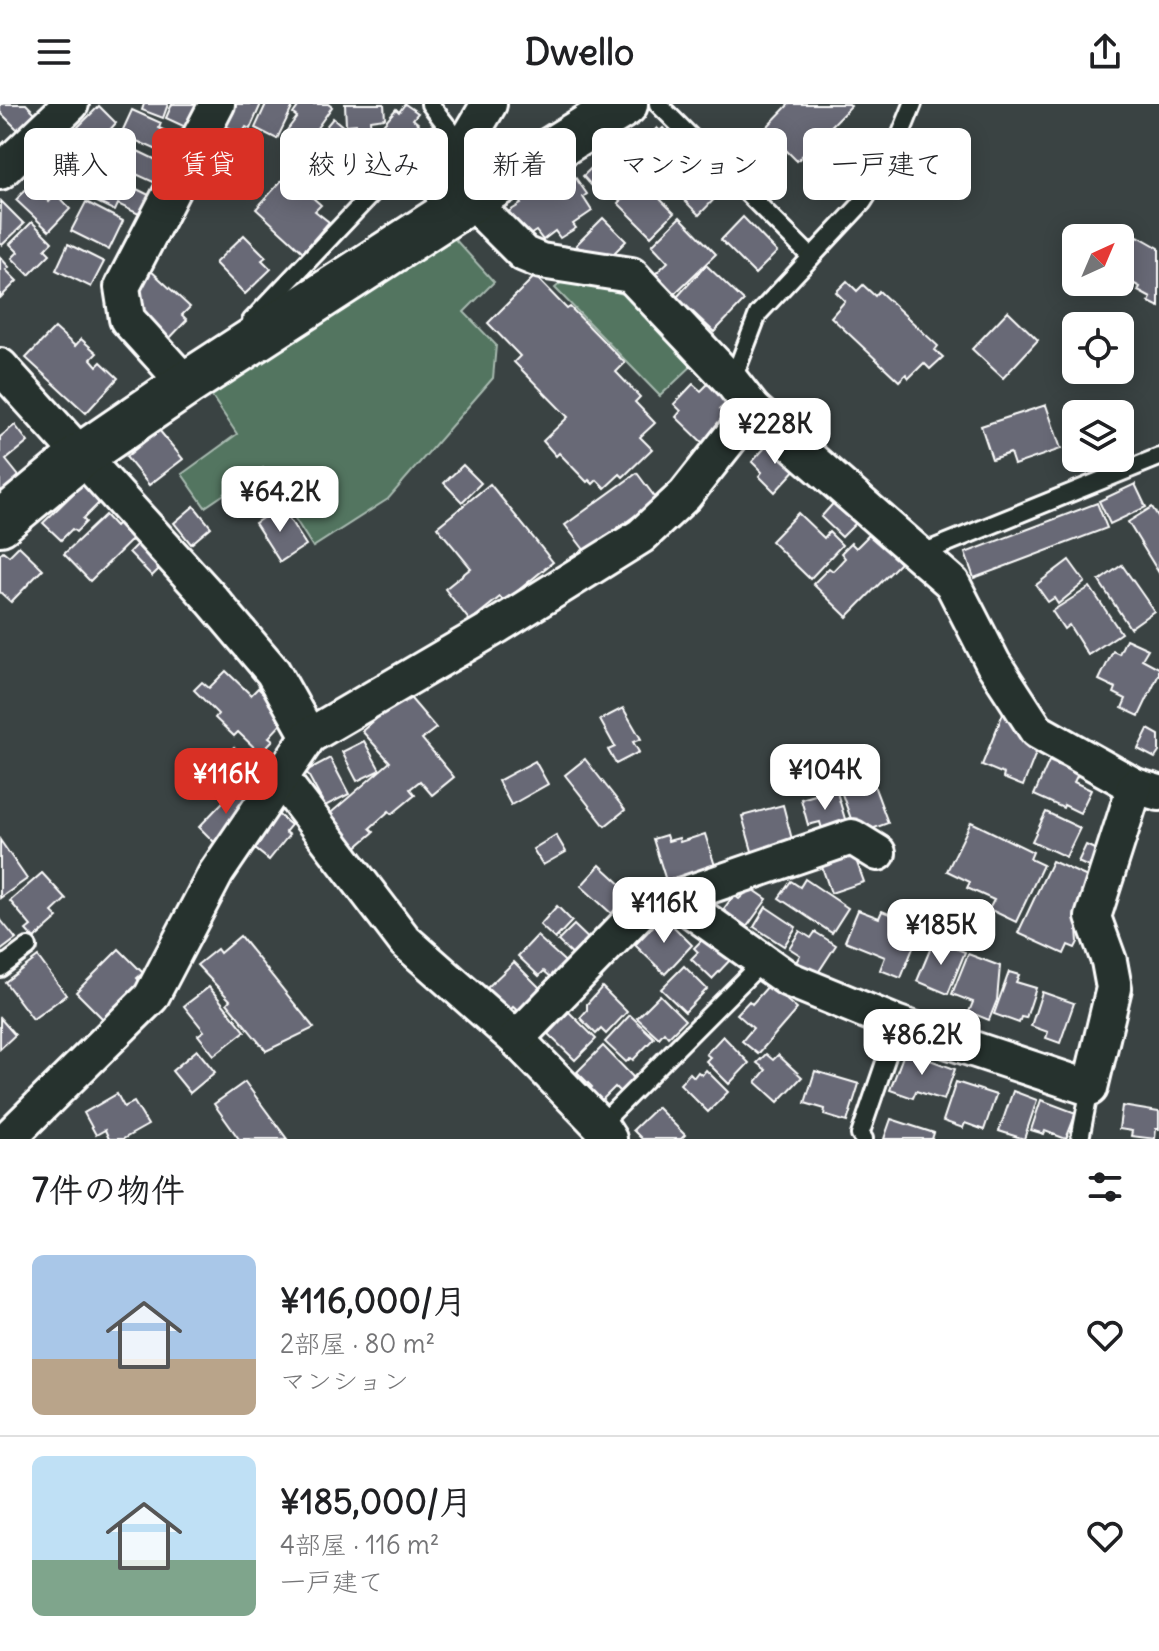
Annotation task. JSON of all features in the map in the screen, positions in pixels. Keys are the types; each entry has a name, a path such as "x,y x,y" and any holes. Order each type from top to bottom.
{"street":[{"path":"0,172 71,104"},
{"path":"186,384 127,319 122,287 217,104"},
{"path":"489,104 456,137 440,187 461,207 524,254 541,261 631,275 732,382 753,409 952,583 993,663 1037,731 1147,789 1093,917 1109,961 1114,988 1090,1088 898,1024 788,979 674,898"},
{"path":"0,523 82,455 186,384 625,104"},
{"path":"0,366 273,672 309,736"},
{"path":"7,1139 151,997 216,873 309,736 497,626 641,536 685,495 753,409"},
{"path":"280,777 405,941 516,1039 605,1132"},
{"path":"516,1039 647,904 674,898 852,837 878,853"}],"lane":[{"path":"227,359 239,334 420,143 456,137 430,104"},
{"path":"658,104 811,257"},
{"path":"732,382 758,314 863,202 892,156 913,104"},
{"path":"919,554 1159,457"},
{"path":"0,968 28,947"},
{"path":"605,1132 763,961"},
{"path":"864,1139 860,1135 898,1024"},
{"path":"1080,1139 1090,1088"}],"green space":[{"path":"453,237 494,282 464,312 496,345 493,378 388,499 313,547 263,468 205,507 182,474 237,434 209,392"},
{"path":"565,279 639,298 697,361 660,396 555,288"}],"building":[{"path":"0,104 26,104 37,115 21,133 0,112"},
{"path":"144,104 168,104 163,118 142,110"},
{"path":"172,104 206,104 195,128 188,128 166,118"},
{"path":"232,104 261,104 250,128 223,125"},
{"path":"266,104 294,104 277,139 264,132 264,128 255,128"},
{"path":"300,104 328,104 332,107 317,128 289,128 297,117 293,114"},
{"path":"345,104 384,104 385,118 370,120 371,128 346,125"},
{"path":"405,104 418,113 413,119 419,124 416,128 380,128 396,109 399,112"},
{"path":"789,104 851,106 829,128 803,128 803,155 797,161 787,151 787,128 766,128"},
{"path":"99,106 116,123 112,128 77,128"},
{"path":"132,110 161,123 159,128 152,128 152,148 136,141 136,128 124,128"},
{"path":"333,118 345,128 325,128"},
{"path":"136,150 152,158 152,181 136,174"},
{"path":"592,167 592,186 583,176"},
{"path":"576,178 587,194 583,197 592,211 573,224 576,228 560,238 555,231 543,240 536,231 525,238 508,212 521,204 518,200 576,200"},
{"path":"280,182 280,200 315,200 321,205 315,211 329,222 303,252 256,209"},
{"path":"136,189 152,197 143,216 118,204 115,211 93,200 136,200"},
{"path":"24,191 24,200 62,200 70,209 49,231 16,200"},
{"path":"621,200 661,200 674,213 651,236 618,203"},
{"path":"684,200 713,200 699,215"},
{"path":"1,201 24,224 2,245 0,243"},
{"path":"86,202 123,221 109,250 71,231"},
{"path":"680,217 716,254 672,296 653,276 668,262 652,245"},
{"path":"743,217 777,252 755,274 721,240"},
{"path":"603,218 626,241 609,258 593,262 576,245"},
{"path":"32,222 52,242 45,249 50,254 29,275 12,258 18,252 10,244"},
{"path":"244,235 266,257 262,260 271,269 245,294 215,263"},
{"path":"1138,236 1159,248 1159,307 1149,302 1151,298 1138,291 1140,287 1134,284 1134,243"},
{"path":"68,244 104,262 91,287 56,270"},
{"path":"0,257 9,267 6,270 17,281 0,298"},
{"path":"706,265 744,301 714,332 677,297"},
{"path":"148,268 190,307 182,315 187,320 166,342 138,316 135,282"},
{"path":"535,276 625,363 616,372 640,397 635,402 655,423 640,437 652,449 623,477 620,474 605,488 597,480 593,484 589,480 587,482 543,441 568,417 514,362 520,356 488,323"},
{"path":"847,281 857,291 863,285 875,296 879,291 938,346 935,350 943,357 930,369 924,363 909,378 906,374 899,381 831,317 845,301 836,292"},
{"path":"1008,311 1038,340 1003,378 972,349"},
{"path":"55,328 75,346 81,339 97,353 91,359 97,366 101,362 118,378 86,413 26,358"},
{"path":"693,384 701,391 708,384 727,402 720,409 726,415 718,424 725,431 709,449 676,417 681,411 674,404"},
{"path":"1046,405 1061,449 1014,465 1010,453 992,459 981,426"},
{"path":"15,425 28,442 6,460 22,480 0,498 0,437"},
{"path":"159,430 183,459 149,485 126,457"},
{"path":"771,441 799,466 775,492 759,476 762,472 752,462"},
{"path":"463,465 481,483 462,502 444,483"},
{"path":"637,473 657,500 585,551 565,525"},
{"path":"83,484 100,502 83,519 86,522 76,532 72,529 61,540 43,523"},
{"path":"490,484 553,562 504,602 500,597 470,621 445,589 471,568 437,527"},
{"path":"1135,484 1146,507 1110,524 1099,501"},
{"path":"838,498 860,519 842,537 821,517"},
{"path":"1097,503 1107,528 974,578 965,553"},
{"path":"194,506 211,527 191,544 174,523"},
{"path":"281,506 306,545 280,562 255,523"},
{"path":"1152,507 1159,518 1159,573 1128,522"},
{"path":"798,513 824,538 829,532 842,545 810,579 771,541"},
{"path":"105,515 115,526 123,518 138,534 90,581 64,554"},
{"path":"870,534 900,563 847,617 813,584 829,568 833,571 845,558 841,553 851,543 856,548"},
{"path":"141,540 164,564 152,576 129,552"},
{"path":"19,546 43,569 11,602 0,592 0,554 3,551 9,556"},
{"path":"1069,560 1085,582 1058,604 1054,598 1048,602 1036,585"},
{"path":"1122,565 1154,611 1130,628 1099,581"},
{"path":"1090,587 1121,633 1088,655 1069,625 1064,629 1052,611"},
{"path":"1126,639 1148,649 1142,659 1159,668 1139,716 1122,708 1126,699 1114,693 1116,688 1099,680 1113,651 1119,654"},
{"path":"226,671 251,695 258,688 285,720 269,737 273,740 260,753 238,732 234,736 215,718 218,714 194,690 202,682 209,688"},
{"path":"406,693 436,728 422,739 454,777 432,795 420,781 410,789 415,795 392,814 389,811 370,828 374,832 354,849 326,817 390,762 362,731"},
{"path":"623,708 641,739 633,742 639,752 616,764 608,750 615,747 600,720"},
{"path":"1004,711 1019,718 1014,731 1033,738 1039,745 1023,786 982,765"},
{"path":"1148,729 1159,735 1159,752 1155,758 1138,749"},
{"path":"364,741 380,770 357,781 342,752"},
{"path":"234,747 251,763 227,787 211,771"},
{"path":"330,758 349,794 325,806 306,771"},
{"path":"585,759 625,810 605,826 565,775"},
{"path":"535,761 548,784 511,805 498,781"},
{"path":"1049,761 1078,774 1074,782 1091,790 1080,813 1034,795"},
{"path":"872,780 888,823 869,830 867,825 855,830 841,791"},
{"path":"237,787 252,802 217,845 199,827"},
{"path":"836,789 848,829 824,836 820,822 808,825 801,799"},
{"path":"783,805 794,847 754,858 742,816"},
{"path":"275,812 291,825 285,832 289,835 269,860 249,844"},
{"path":"1046,812 1080,828 1066,857 1032,841"},
{"path":"971,822 1033,852 1030,859 1043,865 1016,922 989,909 994,900 967,888 970,882 947,871"},
{"path":"705,834 716,869 667,884 653,839 666,835 668,841 679,838 680,842"},
{"path":"556,835 566,852 543,865 533,849"},
{"path":"0,840 27,879 0,898"},
{"path":"1086,845 1105,854 1097,871 1078,862"},
{"path":"852,849 864,882 831,893 820,861"},
{"path":"1052,861 1092,879 1076,914 1078,942 1075,948 1068,945 1064,954 1018,933"},
{"path":"600,865 638,900 613,915 581,886"},
{"path":"42,873 66,899 52,912 58,918 34,939 26,930 31,926 10,901"},
{"path":"805,879 848,908 832,933 779,898 791,881 800,887"},
{"path":"751,888 767,899 743,932 720,914 734,895 739,899"},
{"path":"557,906 572,921 555,939 540,925"},
{"path":"766,907 796,927 784,946 754,927"},
{"path":"858,910 879,918 882,911 902,919 900,925 919,933 901,978 880,970 885,957 845,941"},
{"path":"663,916 692,945 665,974 635,945"},
{"path":"0,919 16,939 0,951"},
{"path":"574,925 595,945 579,961 558,941"},
{"path":"800,931 811,938 815,932 836,945 814,979 794,966 800,955 789,948"},
{"path":"240,936 314,1028 266,1051 227,1003 230,1000 197,965 217,949 220,953"},
{"path":"537,936 573,969 559,984 544,971 539,976 518,956"},
{"path":"703,939 709,945 713,941 732,958 712,979 691,959 698,952 694,948"},
{"path":"934,940 965,952 948,994 917,981"},
{"path":"119,949 143,973 137,978 144,986 106,1022 76,992"},
{"path":"968,954 1000,966 997,1000 989,1020 969,1012 973,1002 952,994"},
{"path":"38,957 66,995 33,1019 5,982"},
{"path":"514,962 545,993 523,1016 513,1007 510,1010 487,988"},
{"path":"684,966 707,989 685,1012 661,989"},
{"path":"1009,972 1019,975 1016,982 1036,988 1026,1018 1021,1017 1019,1023 994,1014"},
{"path":"769,985 797,1009 758,1054 742,1041 753,1028 737,1014 749,1001 752,1004"},
{"path":"209,987 245,1031 214,1055 198,1035 204,1031 184,1006"},
{"path":"602,987 627,1012 606,1034 601,1029 596,1034 580,1018"},
{"path":"1042,992 1074,1003 1060,1043 1046,1038 1048,1032 1031,1026"},
{"path":"660,995 685,1020 668,1037 664,1032 659,1038 637,1018"},
{"path":"569,1012 596,1039 575,1060 548,1034"},
{"path":"630,1015 654,1038 633,1060 631,1058 626,1062 605,1042"},
{"path":"0,1018 15,1035 0,1049"},
{"path":"723,1036 749,1063 729,1084 706,1061 710,1057 706,1054"},
{"path":"603,1046 635,1079 621,1093 615,1087 599,1103 587,1091 592,1087 577,1072"},
{"path":"197,1050 215,1072 190,1093 172,1071"},
{"path":"905,1051 955,1069 944,1100 916,1091 913,1098 890,1090"},
{"path":"766,1054 773,1060 778,1055 802,1077 778,1102 756,1082 766,1070 757,1063"},
{"path":"706,1070 728,1092 708,1112 680,1084 690,1073 694,1077"},
{"path":"815,1071 859,1084 847,1122 824,1115 825,1109 805,1103"},
{"path":"245,1082 287,1139 239,1139 214,1104"},
{"path":"956,1082 996,1095 984,1130 965,1123 963,1128 943,1121"},
{"path":"1013,1091 1037,1100 1024,1139 999,1131"},
{"path":"117,1094 124,1107 134,1102 148,1125 123,1139 109,1139 105,1130 96,1135 84,1113"},
{"path":"1041,1100 1076,1113 1066,1139 1045,1131 1044,1134 1031,1130"},
{"path":"1122,1106 1159,1112 1159,1129 1156,1129 1155,1139 1131,1136 1132,1131 1119,1129"},
{"path":"657,1107 685,1135 681,1139 642,1139 633,1130"},
{"path":"891,1119 934,1133 932,1139 884,1139"}]}
